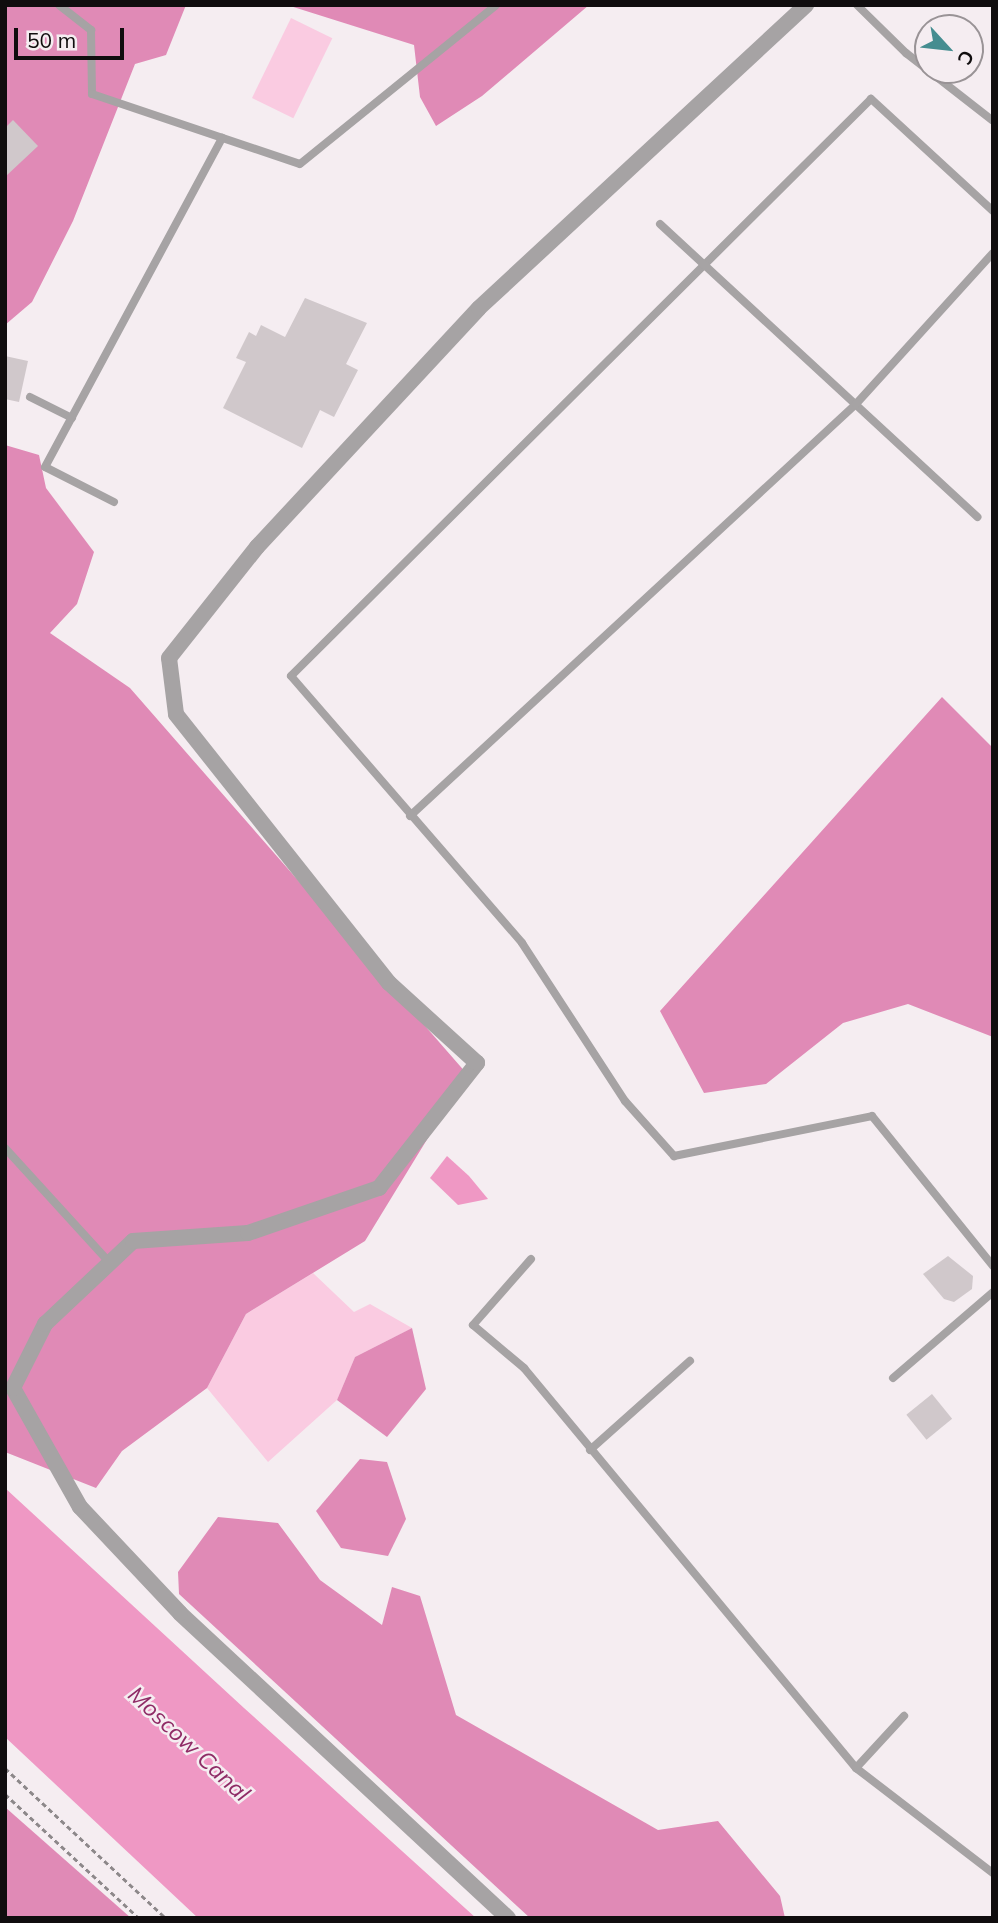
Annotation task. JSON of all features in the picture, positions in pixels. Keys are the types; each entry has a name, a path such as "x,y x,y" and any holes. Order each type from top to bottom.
{"street":[{"path":"508,1918 180,1613 80,1507 13,1388 46,1324 133,1241 248,1233 379,1188 477,1063 388,983 176,714 169,658 257,547 479,308 806,5"}],"lane":[{"path":"59,5 91,30 92,94 299,164 496,5"},
{"path":"858,5 906,53 993,121"},
{"path":"993,211 871,99 291,676 522,943 625,1101 674,1156 872,1116 993,1266"},
{"path":"114,502 45,467 222,138"},
{"path":"660,224 978,517"},
{"path":"410,816 856,404 993,253"},
{"path":"30,397 72,418"},
{"path":"5,1148 110,1263"},
{"path":"531,1259 473,1325 524,1368 856,1768 993,1873"},
{"path":"893,1378 993,1292"},
{"path":"590,1450 690,1361"},
{"path":"856,1768 904,1716"}],"path":[{"path":"5,1768 166,1918"},
{"path":"5,1794 139,1918"}],"shaded area":[{"path":"5,5 186,5 166,55 135,64 73,221 32,302 5,325"},
{"path":"287,5 589,5 482,96 436,126 420,97 414,45"},
{"path":"291,18 332,38 293,118 252,98"},
{"path":"5,445 39,455 46,488 94,552 77,604 50,633 130,688 467,1074 365,1241 246,1314 207,1388 122,1451 96,1488 5,1452"},
{"path":"942,697 993,748 993,1037 908,1004 843,1023 766,1084 704,1093 660,1011"},
{"path":"313,1273 354,1312 370,1304 412,1328 355,1357 337,1400 268,1462 207,1388 246,1314"},
{"path":"412,1328 426,1389 387,1437 337,1400 355,1357"},
{"path":"360,1459 387,1462 406,1519 388,1556 341,1548 316,1511"},
{"path":"218,1517 278,1523 320,1580 382,1625 392,1587 420,1596 456,1715 658,1830 718,1821 780,1896 785,1918 530,1918 179,1594 178,1572"},
{"path":"5,1807 131,1918 5,1918"}],"water":[{"path":"447,1156 469,1176 488,1199 458,1205 430,1178"},
{"name":"Moscow Canal","path":"5,1488 476,1918 198,1918 5,1737"}],"building":[{"path":"13,120 38,146 5,177 5,128"},
{"path":"305,298 367,323 346,364 358,370 334,417 320,410 302,448 223,408 246,362 236,358 249,332 256,336 261,325 285,337"},
{"path":"5,356 28,361 19,402 5,399"},
{"path":"948,1256 973,1276 972,1289 954,1302 944,1299 923,1274"},
{"path":"932,1394 952,1419 926,1440 906,1415"}]}
